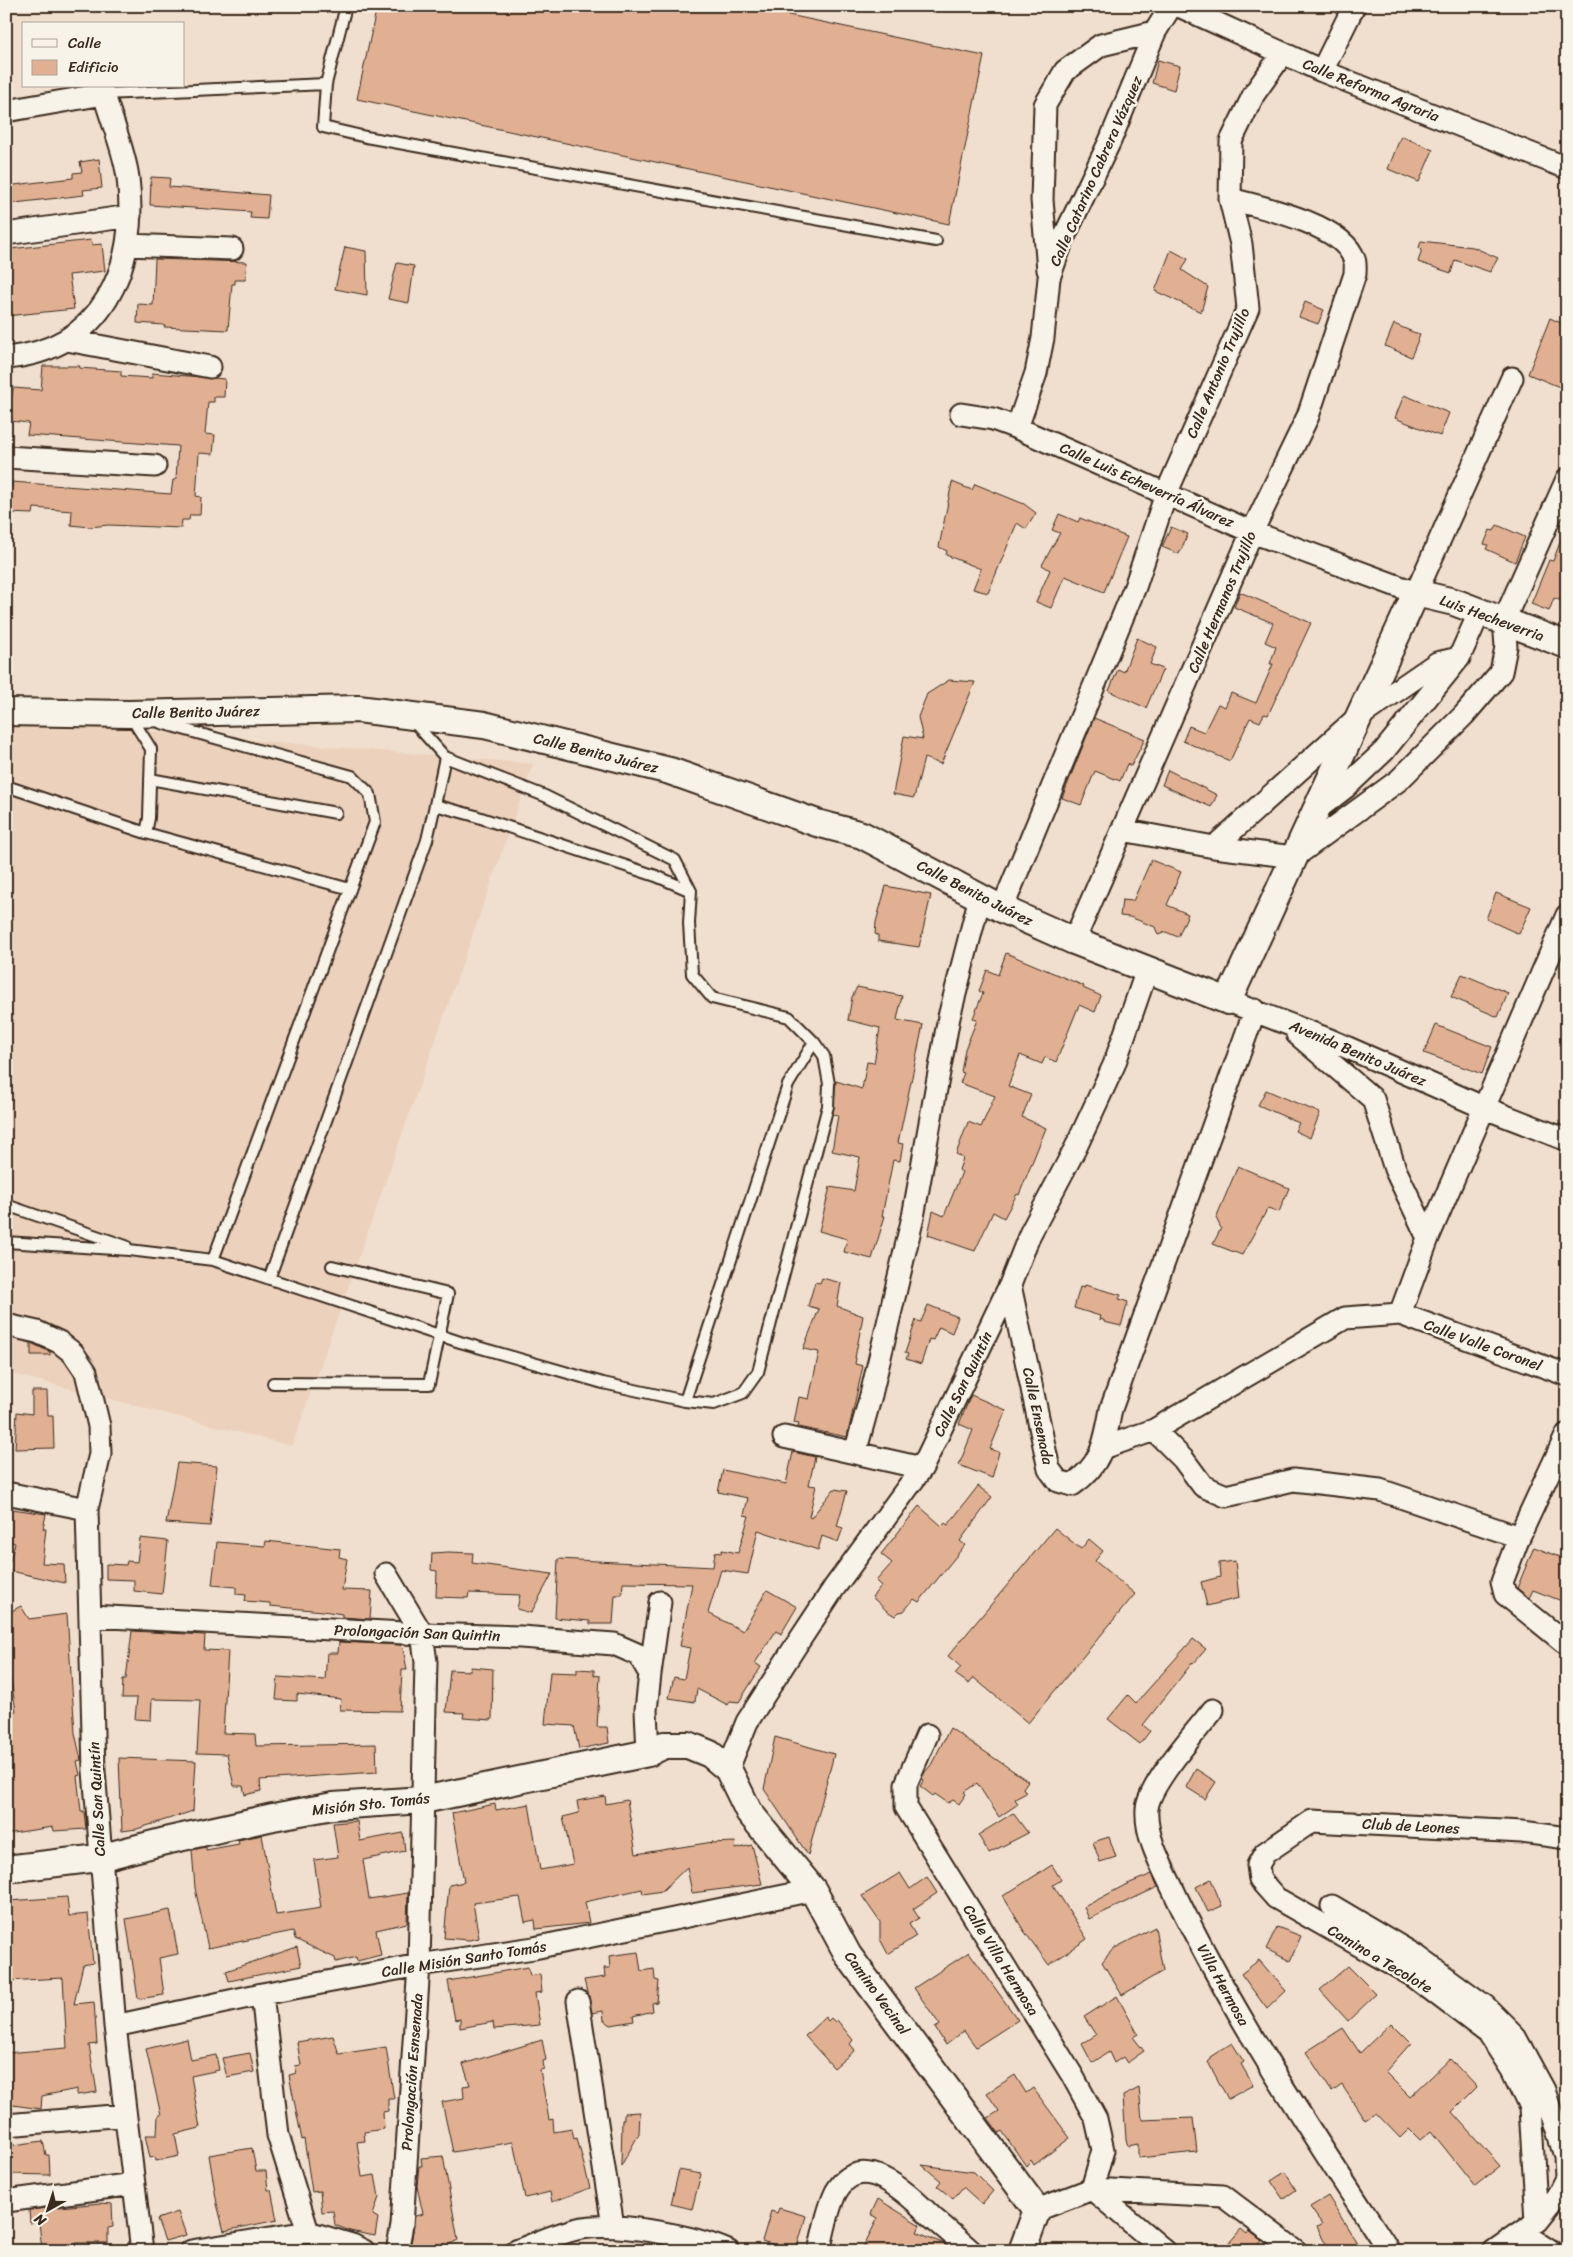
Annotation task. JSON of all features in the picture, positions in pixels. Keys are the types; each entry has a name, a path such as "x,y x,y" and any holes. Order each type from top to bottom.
{"street":[{"name":"Calle Catarino Cabrera Vázquez","path":"1017,428 1036,373 1043,338 1049,278 1062,239 1110,141 1155,32 1172,6"},
{"name":"Calle Reforma Agraria","path":"1179,6 1322,71 1565,166"},
{"path":"1322,71 1354,6"},
{"path":"1049,278 1042,200 1045,105 1065,70 1101,45 1155,32"},
{"name":"Calle Antonio Trujillo","path":"855,1453 871,1395 913,1217 949,1016 991,903 1135,587 1166,494 1248,308 1241,244 1230,199 1231,140 1254,94 1283,53"},
{"path":"6,111 104,94 128,176 130,216 127,245 120,275 108,300 85,326 67,340 28,356 6,358"},
{"name":"Calle Hermanos Trujillo","path":"1074,941 1252,532 1308,416 1355,274 1354,259 1344,243 1325,230 1290,214 1230,199"},
{"path":"6,234 130,216"},
{"path":"127,245 232,250"},
{"path":"67,340 210,368"},
{"path":"1228,1001 1416,593 1512,378"},
{"name":"Calle Luis Echeverría Álvarez","path":"961,414 993,418 1252,532 1416,593"},
{"path":"6,457 155,466"},
{"path":"1315,811 1346,787 1384,751 1492,616 1567,479"},
{"name":"Luis Hecheverria","path":"1416,593 1492,616 1567,646"},
{"path":"1122,830 1214,847 1294,857 1399,780 1464,715 1501,672 1506,648 1492,616"},
{"path":"1214,847 1357,718 1437,663 1459,658"},
{"name":"Calle Benito Juárez","path":"6,712 129,714 358,709 484,725 670,771 817,823 862,835 991,903 1074,941 1148,970"},
{"path":"1103,1448 1154,1430 1345,1318 1400,1314 1428,1238 1567,915"},
{"name":"Avenida Benito Juárez","path":"1148,970 1256,1010 1485,1108 1567,1140"},
{"name":"Calle San Quintín","path":"728,1769 747,1722 795,1647 834,1588 922,1468 1010,1285 1030,1234 1076,1147 1114,1065 1148,970"},
{"name":"Calle Ensenada","path":"1010,1285 1049,1469 1058,1481 1072,1485 1087,1475 1103,1448 1111,1409 1256,1010"},
{"path":"1280,1020 1373,1099 1395,1169 1428,1238"},
{"name":"Calle Valle Coronel","path":"1400,1314 1567,1375"},
{"name":"Calle San Quintín","path":"6,1325 37,1332 59,1342 73,1353 86,1372 99,1426 100,1454 87,1509 94,1771 115,2026 142,2251"},
{"path":"1154,1430 1183,1458 1202,1486 1226,1496 1293,1480 1380,1490 1519,1537"},
{"path":"1567,1434 1519,1537 1502,1582 1505,1594 1564,1642 1567,1642"},
{"path":"784,1437 922,1468"},
{"path":"6,1493 87,1509"},
{"name":"Prolongación Esnsenada","path":"386,1574 422,1634 426,1662 419,1965 402,2225 397,2251"},
{"path":"648,1753 646,1710 660,1602"},
{"name":"Prolongación San Quintin","path":"91,1616 422,1634 521,1637 614,1644 639,1655 650,1674"},
{"name":"Villa Hermosa","path":"1213,1710 1153,1789 1147,1808 1147,1825 1157,1856 1198,1942 1234,2009 1390,2251"},
{"name":"Calle Villa Hermosa","path":"927,1735 906,1784 906,1807 1072,2075 1096,2119 1104,2150 1092,2188"},
{"name":"Misión Sto. Tomás","path":"6,1869 100,1858 175,1838 333,1806 423,1800 648,1753 664,1745 688,1745 710,1754 728,1769"},
{"name":"Camino Vecinal","path":"728,1769 749,1812 813,1890 848,1955 1037,2210"},
{"name":"Club de Leones","path":"1265,1853 1312,1821 1522,1832 1567,1838"},
{"name":"Camino a Tecolote","path":"1265,1853 1258,1865 1260,1880 1276,1898 1413,1976 1488,2033 1512,2070 1530,2108 1530,2227"},
{"name":"Calle Misión Santo Tomás","path":"115,2026 262,1994 419,1965 534,1948 813,1890"},
{"path":"1332,1906 1418,1957 1485,2006 1514,2035 1544,2090 1565,2156 1566,2178 1557,2196 1530,2227 1494,2251"},
{"path":"262,1994 278,2135 308,2232"},
{"path":"578,2001 612,2226"},
{"path":"6,2125 125,2114"},
{"path":"819,2251 830,2207 837,2191 847,2179 861,2174 876,2175 899,2187 971,2251"},
{"path":"6,2201 134,2184"},
{"path":"1092,2188 1165,2251"},
{"path":"1022,2251 1037,2210 1092,2188 1223,2196 1296,2251"},
{"path":"516,2251 580,2228 612,2226 709,2243 728,2251"},
{"path":"1530,2227 1550,2251"},
{"path":"571,2251 580,2228"},
{"path":"191,2251 308,2232 364,2251"}],"lane":[{"path":"346,6 326,84 323,127 366,137 936,241"},
{"path":"104,94 326,84"},
{"path":"129,714 151,749 149,818 146,833"},
{"path":"129,714 352,776 370,794 375,822 213,1260"},
{"path":"6,1242 140,1251 213,1260 438,1334 603,1383 685,1401 714,1404 743,1393 758,1372 828,1106 829,1084 824,1056 814,1042 789,1018 712,998 692,974 689,923 692,891 675,860 545,796 445,757 409,715"},
{"path":"269,1279 427,840 445,757"},
{"path":"150,779 336,812"},
{"path":"6,786 146,833 350,889"},
{"path":"435,805 472,815 656,876 692,891"},
{"path":"685,1401 788,1086 814,1042"},
{"path":"6,1205 140,1251"},
{"path":"273,1383 429,1384 438,1334 448,1294 332,1266"}],"shaded area":[{"path":"6,719 533,764 292,1446 6,1372"}],"building":[{"path":"377,6 746,6 984,56 949,224 357,99"},
{"path":"1158,60 1180,66 1174,90 1152,83"},
{"path":"1401,136 1433,150 1419,182 1388,169"},
{"path":"99,159 102,188 83,190 84,195 6,204 6,186 73,178 73,173 82,172 80,162"},
{"path":"151,177 170,178 169,187 269,195 267,219 250,218 251,212 150,205"},
{"path":"91,240 92,245 102,244 105,271 69,275 74,309 6,316 6,252 10,252 10,249"},
{"path":"1421,241 1473,247 1498,258 1490,272 1455,260 1451,273 1418,262 1422,249 1419,248"},
{"path":"345,247 366,251 367,295 335,289"},
{"path":"1171,250 1188,259 1182,270 1208,287 1201,312 1155,291"},
{"path":"155,259 247,262 245,280 235,280 235,284 232,284 228,330 164,327 164,325 137,323 138,304 153,305"},
{"path":"397,263 414,266 409,303 388,299"},
{"path":"1305,302 1324,310 1318,324 1299,317"},
{"path":"1550,318 1567,326 1567,390 1528,374"},
{"path":"1394,324 1420,335 1411,357 1385,346"},
{"path":"43,366 80,366 79,368 121,371 121,376 152,378 152,373 225,379 224,397 214,397 214,402 208,402 205,434 215,435 213,454 199,453 196,496 201,497 200,515 190,515 189,520 182,520 181,528 71,525 72,511 34,508 33,514 6,513 6,487 12,487 12,482 171,494 173,480 176,480 178,446 27,435 29,423 10,421 10,416 6,416 6,396 12,397 13,388 41,390"},
{"path":"1404,395 1449,413 1440,436 1395,418"},
{"path":"952,482 972,490 975,484 1024,504 1036,513 1026,529 1017,523 988,593 973,589 981,569 946,555 947,551 939,547"},
{"path":"1059,514 1078,522 1080,518 1127,537 1104,592 1065,576 1051,608 1036,602 1050,570 1042,565 1060,533 1052,530"},
{"path":"1497,525 1525,537 1515,562 1486,549 1488,545 1484,544 1490,530 1494,531"},
{"path":"1171,527 1188,534 1179,554 1162,547"},
{"path":"1565,529 1567,603 1554,598 1549,611 1531,604 1549,560 1553,561"},
{"path":"1240,592 1311,623 1268,715 1264,714 1260,722 1250,718 1230,761 1183,741 1189,726 1204,732 1218,704 1225,707 1231,693 1256,703 1273,664 1270,664 1276,647 1265,642 1273,623 1234,607"},
{"path":"1137,638 1157,647 1150,664 1163,669 1146,708 1109,691 1118,669 1124,672"},
{"path":"949,680 975,682 941,764 924,758 914,798 893,794 904,736 923,739 918,717 927,694"},
{"path":"1094,718 1145,739 1131,766 1127,764 1120,781 1095,771 1081,805 1062,798"},
{"path":"1168,770 1217,795 1211,807 1162,785"},
{"path":"1151,860 1181,872 1167,905 1188,914 1178,937 1166,932 1158,935 1155,927 1130,917 1120,916 1122,900 1133,901"},
{"path":"886,886 931,895 919,947 878,941 878,935 875,934 876,922"},
{"path":"1496,893 1531,907 1519,934 1486,919"},
{"path":"1006,953 1084,986 1083,988 1101,996 1095,1012 1079,1005 1056,1062 1045,1057 1042,1064 1020,1055 1008,1086 1031,1095 1022,1117 1046,1128 1019,1195 1017,1194 1004,1218 993,1212 975,1251 928,1235 933,1211 944,1216 962,1172 959,1170 963,1158 956,1154 968,1122 981,1127 995,1096 960,1083 964,1073 961,1072 965,1049 977,1020 973,1018 983,993 979,991 987,970 998,975"},
{"path":"1462,974 1508,993 1498,1017 1451,997"},
{"path":"857,987 902,996 897,1020 923,1025 898,1143 903,1144 900,1161 893,1160 882,1216 885,1216 872,1259 844,1252 847,1239 819,1231 830,1187 854,1191 860,1157 832,1151 838,1115 833,1114 836,1081 862,1089 867,1062 874,1063 880,1028 848,1020 852,997"},
{"path":"1436,1025 1492,1047 1482,1074 1424,1053"},
{"path":"1266,1090 1320,1113 1310,1138 1295,1131 1299,1123 1258,1105"},
{"path":"1238,1166 1289,1188 1279,1212 1268,1208 1242,1255 1213,1244 1221,1228 1216,1218"},
{"path":"822,1278 841,1283 837,1306 863,1316 855,1364 863,1366 847,1437 798,1427 799,1424 794,1423 799,1397 809,1399 819,1352 803,1349 819,1309 808,1306 815,1282 820,1283"},
{"path":"1085,1285 1121,1295 1119,1299 1128,1302 1121,1326 1104,1322 1104,1320 1099,1319 1100,1316 1074,1308 1080,1287 1084,1288"},
{"path":"928,1305 958,1317 952,1333 939,1327 933,1340 929,1339 921,1364 906,1359 908,1354 905,1353 916,1320 921,1322"},
{"path":"31,1343 50,1352 50,1355 31,1355"},
{"path":"32,1391 47,1391 48,1416 53,1416 54,1448 15,1449 17,1412 32,1414"},
{"path":"971,1395 1006,1410 990,1449 999,1452 992,1478 959,1465 973,1430 959,1424"},
{"path":"793,1452 815,1457 809,1485 816,1486 809,1517 811,1518 834,1489 847,1491 837,1526 843,1528 838,1542 822,1536 818,1550 758,1530 748,1574 721,1570 708,1613 743,1631 767,1590 797,1607 781,1634 776,1631 755,1663 761,1667 739,1702 730,1701 728,1705 697,1689 695,1702 669,1698 674,1677 684,1679 690,1648 680,1646 692,1584 623,1583 622,1595 615,1595 613,1624 590,1624 590,1621 555,1618 558,1559 713,1567 715,1552 721,1553 722,1550 738,1553 749,1516 744,1515 748,1498 718,1492 723,1470 786,1484"},
{"path":"177,1463 217,1466 210,1526 166,1523"},
{"path":"978,1486 992,1497 960,1541 965,1545 919,1602 914,1599 904,1611 899,1612 895,1616 887,1611 872,1597 881,1586 876,1581 892,1563 881,1554 919,1506 942,1526 945,1523 948,1525"},
{"path":"6,1508 46,1514 43,1529 46,1529 42,1563 64,1564 65,1583 6,1570 6,1561 10,1561 15,1543 6,1541"},
{"path":"1055,1528 1081,1549 1089,1539 1103,1551 1095,1561 1135,1594 1028,1723 974,1678 969,1684 955,1674 961,1667 948,1656"},
{"path":"140,1538 168,1541 162,1594 134,1591 134,1580 106,1579 106,1564 126,1565 127,1561 137,1562"},
{"path":"266,1541 340,1549 339,1557 347,1559 342,1590 372,1591 370,1619 342,1617 342,1614 270,1606 270,1603 245,1601 246,1595 236,1594 236,1587 212,1585 217,1542 265,1546"},
{"path":"1534,1547 1567,1560 1567,1603 1533,1590 1529,1598 1517,1588"},
{"path":"432,1553 473,1553 472,1563 552,1574 531,1613 517,1609 520,1595 469,1593 468,1598 436,1597 437,1571 431,1570"},
{"path":"1235,1561 1239,1598 1207,1606 1201,1582 1220,1577 1219,1563"},
{"path":"21,1606 29,1619 67,1614 75,1733 81,1760 77,1761 80,1775 77,1776 81,1811 84,1811 86,1829 54,1831 53,1827 6,1834 6,1712 16,1711 11,1680 6,1680 6,1665 10,1664 6,1614"},
{"path":"132,1631 205,1635 204,1650 228,1651 223,1733 255,1734 256,1746 376,1744 377,1772 260,1780 261,1791 245,1795 243,1786 234,1786 227,1754 197,1753 200,1700 152,1699 151,1720 135,1719 137,1698 122,1698 123,1679 126,1679"},
{"path":"1193,1639 1206,1649 1193,1662 1143,1725 1150,1731 1140,1744 1108,1719 1128,1695 1136,1703"},
{"path":"339,1642 400,1645 403,1648 407,1670 402,1670 400,1711 340,1710 341,1699 297,1694 297,1701 276,1700 278,1677 325,1680 327,1653 338,1653"},
{"path":"471,1667 493,1669 492,1720 463,1718 464,1713 446,1712 450,1670 471,1671"},
{"path":"577,1669 594,1670 594,1675 600,1676 597,1727 607,1727 609,1743 579,1749 574,1726 545,1724 550,1672 577,1673"},
{"path":"950,1728 1028,1781 1023,1788 1026,1793 1015,1799 1018,1804 999,1817 977,1783 964,1792 966,1794 959,1804 953,1800 948,1803 935,1794 933,1796 920,1786 924,1780 922,1778 925,1772 931,1765"},
{"path":"775,1737 834,1754 808,1855 764,1789"},
{"path":"119,1758 196,1761 193,1811 137,1829 122,1831"},
{"path":"1196,1769 1216,1782 1205,1799 1186,1787"},
{"path":"605,1796 606,1804 627,1800 636,1854 713,1842 711,1843 735,1842 736,1849 752,1845 762,1884 692,1893 687,1867 662,1891 643,1894 642,1889 585,1902 589,1923 536,1929 535,1920 525,1922 520,1897 473,1903 479,1938 469,1940 444,1938 449,1885 464,1882 452,1813 495,1804 496,1810 529,1804 540,1870 573,1864 563,1817 579,1813 577,1801"},
{"path":"1013,1813 1028,1833 989,1853 978,1835"},
{"path":"357,1821 360,1841 403,1833 405,1851 363,1860 369,1899 408,1893 407,1923 376,1930 381,1955 357,1961 356,1957 336,1962 335,1958 295,1939 293,1931 208,1948 195,1888 192,1850 206,1847 206,1850 239,1844 238,1840 262,1835 276,1915 321,1908 314,1860 338,1857 333,1823"},
{"path":"1109,1837 1116,1857 1100,1862 1093,1842"},
{"path":"1052,1865 1061,1880 1053,1885 1087,1939 1049,1965 1024,1931 1003,1896"},
{"path":"900,1873 910,1889 927,1877 937,1893 913,1909 919,1918 909,1924 916,1936 888,1954 880,1939 880,1922 862,1896"},
{"path":"1152,1874 1158,1887 1089,1919 1084,1907 1125,1885"},
{"path":"1211,1879 1222,1906 1208,1912 1196,1887"},
{"path":"67,1897 69,1916 88,1914 93,1963 83,1965 74,2004 94,2002 97,2044 89,2045 97,2092 77,2095 77,2089 42,2096 41,2109 6,2104 6,2053 67,2048 63,1978 6,1981 6,1936 9,1936 8,1901"},
{"path":"170,1910 178,1954 159,1958 164,1995 138,1999 126,1919"},
{"path":"1155,1927 1163,1971 1122,1995 1102,1962 1113,1949"},
{"path":"1277,1927 1301,1936 1290,1961 1266,1949"},
{"path":"297,1947 301,1966 229,1981 226,1971"},
{"path":"638,1952 641,1971 654,1969 655,1980 659,1981 657,2002 652,2003 653,2011 633,2016 634,2021 611,2025 604,2020 603,2011 592,2013 584,1980 605,1977 604,1968 610,1968 609,1956"},
{"path":"969,1952 1018,2020 976,2047 964,2031 946,2045 935,2028 940,2025 914,1988"},
{"path":"1259,1960 1286,1991 1267,2009 1241,1974"},
{"path":"1348,1966 1376,1994 1348,2021 1320,1990"},
{"path":"528,1967 530,1976 540,1974 542,1992 535,1993 540,2025 494,2029 493,2022 460,2028 460,2019 455,2020 448,1981"},
{"path":"1117,1996 1138,2034 1133,2037 1144,2051 1127,2063 1123,2057 1114,2063 1109,2052 1092,2063 1082,2044 1096,2035 1084,2017"},
{"path":"825,2017 828,2021 831,2018 835,2022 837,2020 853,2040 850,2044 855,2050 834,2068 805,2036"},
{"path":"1391,2023 1411,2043 1385,2072 1410,2097 1450,2059 1477,2087 1452,2112 1500,2166 1475,2186 1431,2131 1420,2140 1409,2129 1400,2138 1376,2113 1365,2120 1342,2085 1332,2092 1306,2052 1343,2028 1360,2053"},
{"path":"333,2036 339,2054 386,2047 394,2099 388,2099 388,2111 383,2112 384,2129 364,2132 365,2141 357,2142 362,2177 375,2175 379,2197 373,2215 378,2218 375,2236 350,2231 335,2225 333,2211 322,2212 320,2191 312,2192 304,2139 302,2140 289,2075 297,2073 295,2066 301,2065 297,2042"},
{"path":"187,2039 191,2060 216,2055 219,2070 191,2076 200,2128 175,2134 179,2156 156,2161 155,2157 150,2158 145,2135 157,2135 158,2115 161,2115 146,2049"},
{"path":"542,2040 546,2060 543,2061 544,2069 540,2070 549,2120 553,2119 554,2132 572,2129 574,2139 577,2138 590,2188 552,2202 550,2192 525,2198 513,2142 453,2152 442,2102 464,2098 463,2086 470,2085 463,2064"},
{"path":"1232,2043 1244,2062 1241,2064 1253,2085 1228,2099 1208,2062 1211,2059 1210,2057"},
{"path":"250,2053 254,2072 227,2077 222,2058"},
{"path":"1015,2075 1026,2093 1033,2088 1070,2138 1034,2165 1031,2160 1026,2166 1002,2131 999,2133 988,2118 999,2111 987,2093"},
{"path":"1139,2088 1142,2120 1193,2118 1197,2152 1138,2158 1138,2144 1128,2146 1126,2139 1123,2096"},
{"path":"640,2112 639,2134 621,2166 622,2120 624,2119 624,2113"},
{"path":"43,2141 46,2155 49,2155 50,2175 6,2174 6,2146"},
{"path":"252,2148 256,2171 266,2171 268,2190 271,2190 277,2220 224,2231 217,2204 209,2155"},
{"path":"443,2156 458,2240 436,2251 410,2251 415,2216 423,2214 417,2186 419,2166 422,2166 421,2158"},
{"path":"922,2165 974,2172 993,2191 982,2204 963,2187 953,2199 937,2186 941,2181"},
{"path":"679,2170 701,2174 692,2209 671,2204"},
{"path":"1285,2172 1296,2190 1283,2199 1271,2181"},
{"path":"1328,2196 1362,2251 1330,2251 1317,2227 1322,2224 1310,2207"},
{"path":"878,2199 920,2225 917,2232 944,2244 952,2251 861,2251 878,2218 871,2214"},
{"path":"101,2203 112,2204 113,2227 108,2228 108,2243 75,2243 76,2246 71,2246 72,2251 42,2251 39,2222 30,2223 29,2210"},
{"path":"779,2208 806,2216 796,2251 777,2251 778,2246 762,2241 771,2211 777,2213"},
{"path":"178,2212 186,2235 165,2241 157,2219"},
{"path":"1241,2229 1247,2234 1249,2231 1262,2241 1259,2244 1267,2251 1222,2251"}]}
